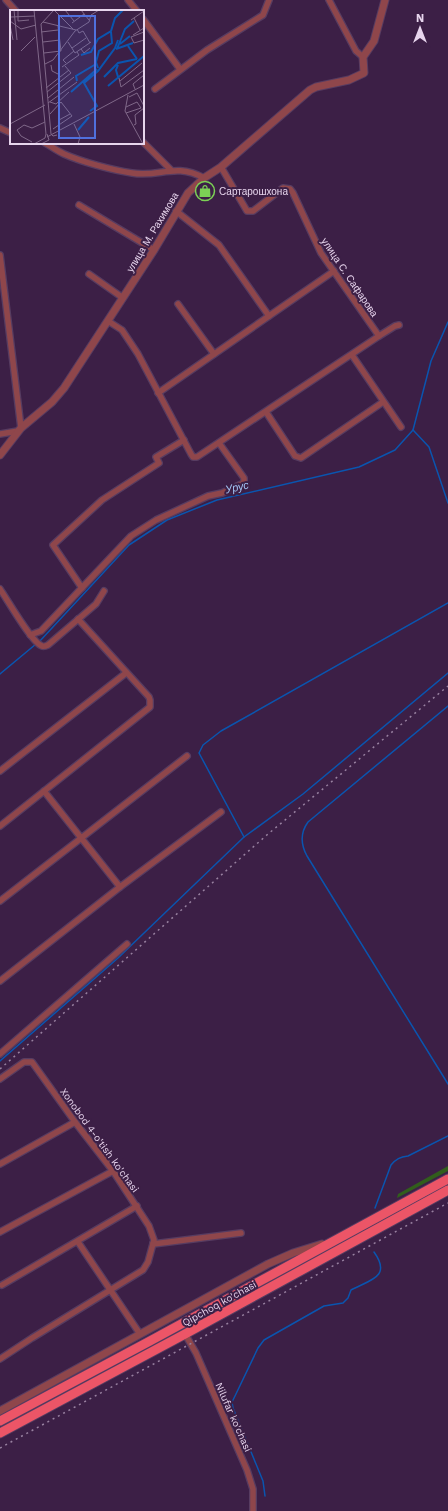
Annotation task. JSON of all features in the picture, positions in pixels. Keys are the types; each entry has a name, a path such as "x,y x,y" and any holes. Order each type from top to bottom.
{"main road":[{"name":"Qipchoq ko'chasi","path":"0,1421 448,1179"},
{"name":"Qipchoq ko'chasi","path":"0,1433 448,1190"},
{"path":"396,1207 401,1216"}],"street":[{"path":"6,0 15,10"},
{"path":"128,0 136,10"},
{"path":"155,89 180,69 263,15 269,0"},
{"path":"329,0 356,51 363,57"},
{"name":"улица М. Рахимова","path":"0,455 19,430 60,394 154,250 188,193 204,178 221,167 310,90 316,87 349,80 364,73 363,57 374,41 385,0"},
{"path":"144,19 180,69"},
{"path":"0,128 10,133"},
{"path":"144,143 171,170"},
{"path":"47,144 63,154 132,173 147,175 171,170 187,171 204,178"},
{"name":"улица С. Сафарова","path":"221,167 247,211 253,211 283,188 290,189 321,253 379,336"},
{"path":"79,205 154,250"},
{"path":"176,211 219,245 269,316"},
{"path":"0,255 3,303 19,430 0,434"},
{"path":"158,393 334,271"},
{"path":"89,274 123,298"},
{"path":"178,304 214,354"},
{"path":"108,321 122,330 138,354 191,454 196,457 379,336 399,325"},
{"path":"352,355 401,428"},
{"path":"266,412 295,456 301,458 383,402"},
{"path":"82,588 53,545 102,500 159,463 156,457 184,440"},
{"path":"30,635 41,631 131,536 156,520 201,499 222,493 244,484 244,478 219,443"},
{"path":"0,589 30,635 38,643 44,646 96,604 104,591"},
{"path":"0,826 149,709 151,704 149,697 78,619"},
{"path":"0,771 126,673"},
{"path":"0,902 81,837 187,756"},
{"path":"44,792 120,887"},
{"path":"0,981 120,887 221,812"},
{"path":"0,1054 127,944"},
{"name":"Xonobod 4-o'tish ko'chasi","path":"0,1079 24,1062 32,1062 75,1122 113,1171 137,1206 154,1240 148,1262 143,1270 0,1359"},
{"path":"0,1164 75,1122"},
{"path":"0,1232 113,1171"},
{"path":"2,1285 78,1242 137,1206"},
{"path":"152,1244 241,1233"},
{"path":"0,1411 268,1264 293,1252 339,1238"},
{"path":"78,1242 140,1334"},
{"name":"Nilufar ko'chasi","path":"185,1334 196,1353 247,1470 253,1489 253,1511"}],"green space":[{"path":"448,1166 448,1171 397,1198 398,1194"}],"waterway":[{"name":"Урус","path":"39,642 129,545 167,520 217,500 359,467 395,450 413,430 431,361 448,322"},
{"path":"413,430 429,447 448,503"},
{"path":"244,837 199,753 203,745 221,731 448,603"},
{"name":"Урус","path":"0,674 36,644"},
{"path":"0,1061 118,958 244,837 303,794 448,673"},
{"path":"448,706 308,822 305,826 302,839 307,856 448,1084"},
{"path":"375,1208 393,1163 398,1159 408,1156 448,1136"},
{"path":"265,1496 263,1481 233,1408 232,1402 258,1348 264,1340 324,1306 343,1303 348,1298 351,1290 376,1277 380,1272 381,1267 374,1252"}],"railway":[{"path":"0,1069 268,834 448,686"},
{"path":"0,1448 448,1203"}],"place":[{"name":"Сартарошхона","path":"205,191"}]}
